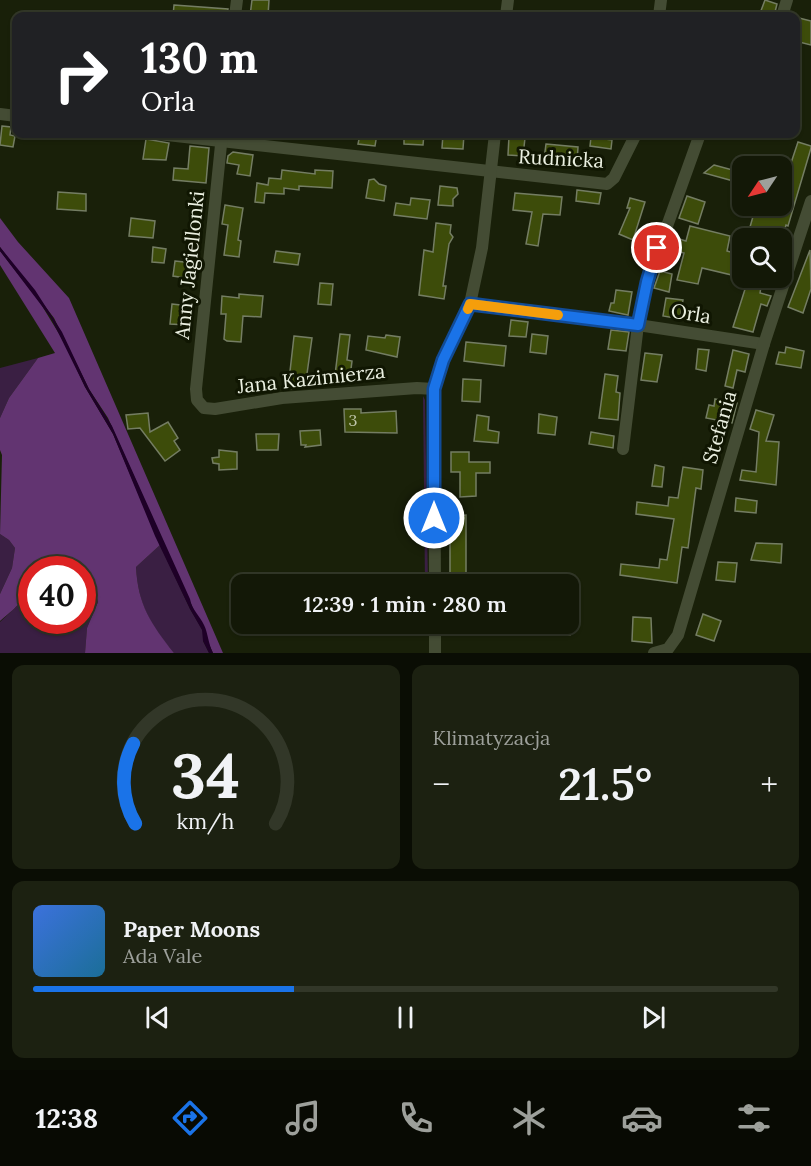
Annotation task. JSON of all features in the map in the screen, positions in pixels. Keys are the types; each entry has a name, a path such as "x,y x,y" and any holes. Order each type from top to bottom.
{"street":[{"name":"Anny Jagiellonki","path":"197,400 196,389 221,138"},
{"path":"229,138 491,172"},
{"path":"435,574 434,389 443,360 470,304 482,248 495,138"},
{"name":"Rudnicka","path":"491,172 607,184 614,178 634,138"},
{"path":"622,449 638,325 653,260 699,138"},
{"name":"Stefania","path":"654,653 668,649 678,635 764,344 811,201"},
{"name":"Orla","path":"470,304 638,325 764,344"},
{"name":"Jana Kazimierza","path":"197,400 204,408 214,409 282,398 417,388 434,389"},
{"path":"435,634 435,653"}],"shaded area":[{"path":"0,218 18,242 69,298 223,653 213,653 108,418 89,389 54,318 0,247"},
{"path":"0,247 35,290 62,332 89,389 112,426 192,606 204,625 213,653 209,653 203,641 202,630 155,536 113,434 85,387 51,318 0,251"},
{"path":"0,251 39,301 64,342 85,387 113,434 160,545 136,567 143,603 152,623 174,653 85,653 87,634 96,634 98,602 96,556 18,556 18,604 0,621 0,594 12,568 15,548 0,534 2,455 0,418 9,398 38,358 55,353 0,265"},
{"path":"38,358 9,398 0,418 0,368"},
{"path":"423,396 425,400 428,574 425,574"},
{"path":"0,534 15,548 12,568 0,594"},
{"path":"160,545 203,631 203,641 209,653 174,653 158,633 147,613 139,592 136,567"},
{"path":"17,606 18,634 87,634 85,653 0,653 0,622"}],"building":[{"path":"252,0 269,0 268,12 250,12"},
{"path":"765,0 777,4 775,12 760,12"},
{"path":"174,5 228,9 228,12 173,12"},
{"path":"800,18 811,21 811,45 800,42"},
{"path":"2,126 11,127 10,135 15,138 13,147 0,145"},
{"path":"359,138 376,138 375,146 358,144"},
{"path":"404,138 424,138 423,145 404,144"},
{"path":"443,138 464,138 463,149 442,148"},
{"path":"509,138 525,138 523,156 508,155"},
{"path":"591,138 612,140 611,149 590,146"},
{"path":"146,139 169,143 166,160 143,159"},
{"path":"798,142 811,146 792,212 792,160"},
{"path":"546,144 578,147 577,163 544,159"},
{"path":"190,146 209,148 206,183 173,180 174,168 188,169"},
{"path":"233,152 253,155 250,176 237,174 239,165 227,163 228,156"},
{"path":"714,165 732,170 732,181 704,173"},
{"path":"282,170 315,174 315,170 333,171 332,188 299,186 299,190 284,188 284,194 265,193 264,203 255,202 257,183 268,185 269,178 281,179"},
{"path":"374,179 386,186 384,201 366,198 369,180"},
{"path":"440,186 457,188 458,194 453,199 453,206 438,205"},
{"path":"577,190 601,193 599,204 576,201"},
{"path":"58,192 86,194 86,211 57,209"},
{"path":"515,193 562,197 560,215 543,214 538,246 526,244 532,212 513,210"},
{"path":"687,196 705,202 698,224 679,218"},
{"path":"411,198 430,200 427,219 394,215 396,203 410,205"},
{"path":"630,198 645,202 633,240 619,234 630,208 627,208"},
{"path":"225,205 243,208 238,240 241,241 239,257 224,255 228,225 222,224"},
{"path":"753,216 791,216 785,228 750,227"},
{"path":"131,218 155,221 153,238 129,236"},
{"path":"436,223 451,225 450,233 453,237 449,244 443,286 446,286 444,299 419,295 424,250 433,252"},
{"path":"690,226 730,236 727,251 732,252 732,275 702,268 698,284 677,280 684,253 669,249 672,237 686,241"},
{"path":"153,247 166,249 164,263 152,262"},
{"path":"810,250 811,289 803,313 788,307"},
{"path":"276,251 300,254 298,265 274,262"},
{"path":"175,261 193,263 192,279 173,276"},
{"path":"660,271 672,274 669,292 654,288"},
{"path":"320,283 333,284 331,305 318,304"},
{"path":"745,288 761,288 760,293 771,296 767,306 761,304 753,332 733,327"},
{"path":"616,290 632,292 628,315 609,311 611,303 614,303"},
{"path":"239,294 263,296 261,317 243,316 241,342 227,341 224,339 226,314 221,314 222,296 239,298"},
{"path":"666,298 683,300 680,319 663,316"},
{"path":"172,304 189,306 187,325 170,324"},
{"path":"511,320 528,322 526,337 509,336"},
{"path":"611,330 629,332 626,351 608,349"},
{"path":"340,334 350,335 347,360 352,361 350,377 335,375"},
{"path":"532,334 548,336 546,354 530,352"},
{"path":"386,335 400,337 397,357 366,350 368,336 385,338"},
{"path":"294,336 312,338 305,388 288,389"},
{"path":"466,342 506,346 504,366 464,361"},
{"path":"786,347 804,351 801,368 776,364 779,352 785,353"},
{"path":"698,349 709,350 706,371 696,369"},
{"path":"733,350 749,354 745,372 737,370 733,388 725,386"},
{"path":"645,353 662,355 657,382 641,380"},
{"path":"605,374 618,376 616,392 620,393 618,420 599,418"},
{"path":"463,379 481,380 480,402 462,401"},
{"path":"715,399 737,403 732,423 706,418 709,405 714,406"},
{"path":"344,409 361,409 361,413 396,411 397,433 345,432"},
{"path":"756,410 774,415 766,441 779,442 776,485 740,480 742,470 756,472 759,432 750,429"},
{"path":"148,413 150,432 168,422 178,438 174,441 180,450 165,461 140,428 128,429 126,415"},
{"path":"539,414 557,417 555,435 538,433"},
{"path":"477,415 489,417 488,430 499,432 498,443 474,441"},
{"path":"320,430 321,445 305,447 306,445 301,445 300,431"},
{"path":"591,432 614,436 613,448 589,444"},
{"path":"256,434 279,434 278,450 257,450"},
{"path":"219,450 237,452 237,469 219,470 219,464 213,463 212,458 219,457"},
{"path":"451,452 469,452 469,462 490,462 490,473 476,473 476,496 460,497 460,472 451,472"},
{"path":"655,465 664,467 662,487 652,486"},
{"path":"683,467 703,470 701,489 696,488 688,548 682,547 677,583 620,575 621,564 659,568 660,559 667,560 674,519 636,514 637,502 668,506 669,497 678,498"},
{"path":"736,498 757,501 756,513 735,511"},
{"path":"466,515 466,574 450,574 450,516"},
{"path":"756,543 782,544 781,563 751,560"},
{"path":"718,562 737,563 735,582 716,580"},
{"path":"703,614 721,621 714,641 696,635"},
{"path":"633,617 651,618 652,643 632,641"}],"slow traffic":[{"path":"468,309 470,304 558,315"}],"route":[{"path":"434,518 434,389 443,360 470,304 638,325 657,248"}]}
